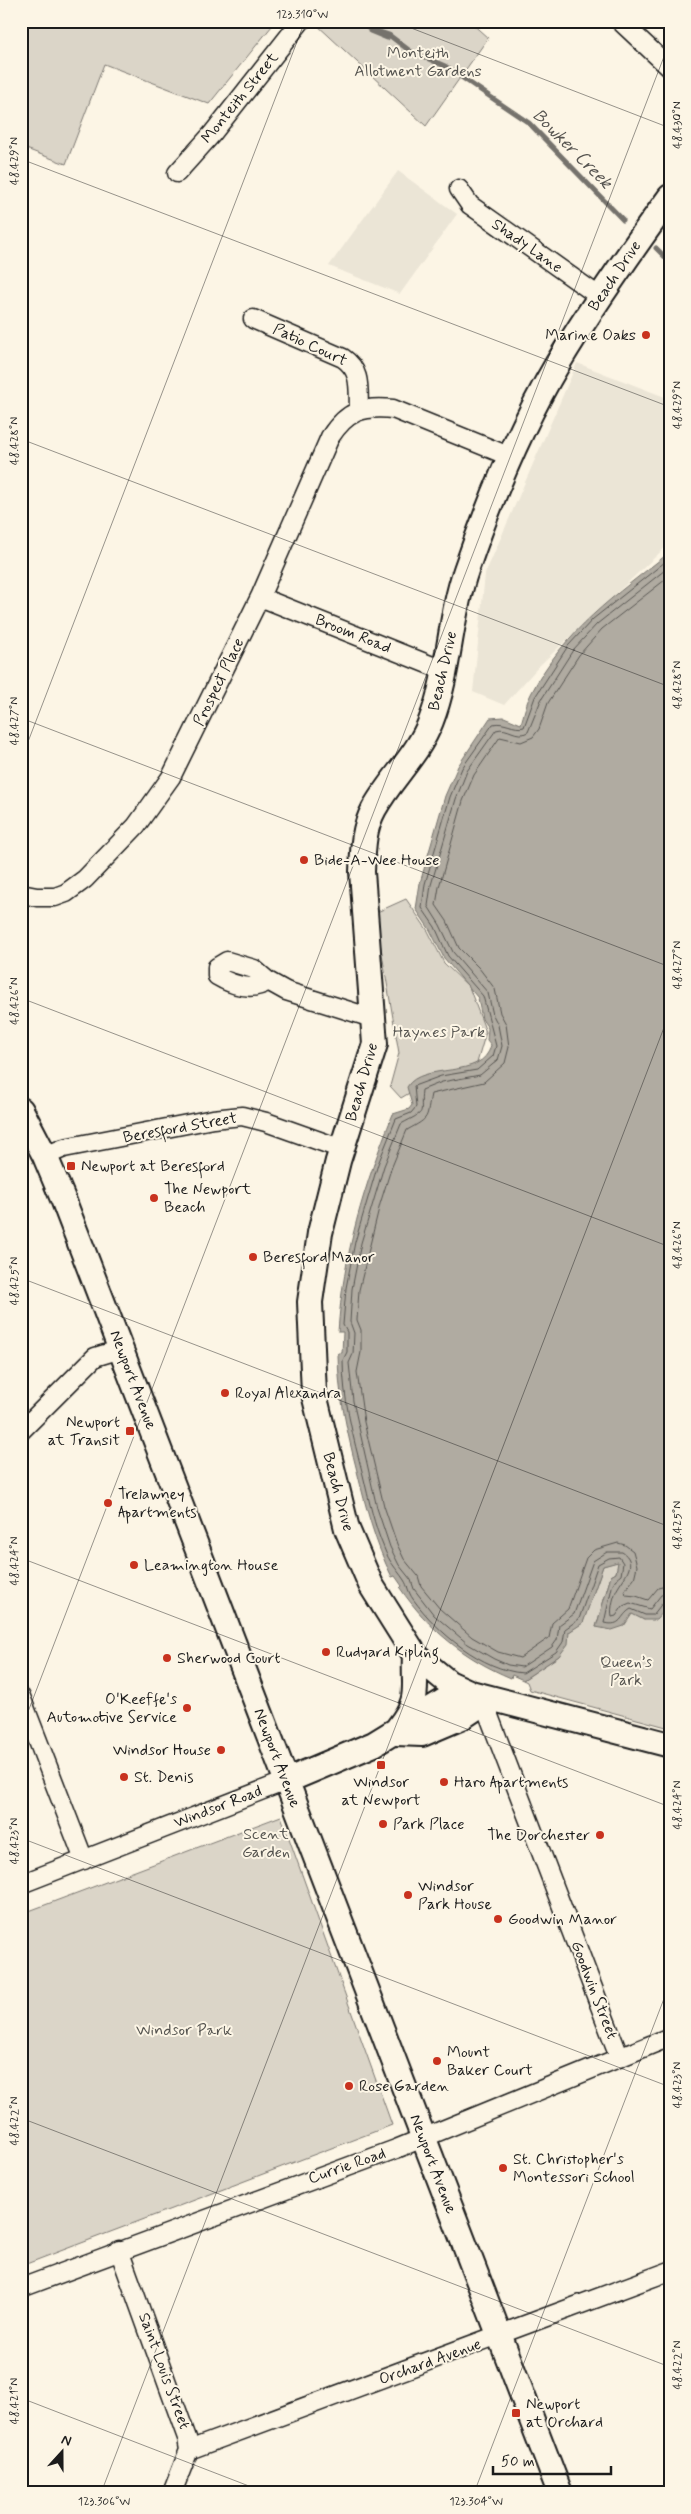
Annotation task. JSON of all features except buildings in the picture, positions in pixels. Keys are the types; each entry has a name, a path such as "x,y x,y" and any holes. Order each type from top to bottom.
{"main road":[{"name":"Beach Drive","path":"670,197 600,297 558,364 511,457 465,572 457,601 438,702 420,744 373,810 362,844 362,872 376,1044 342,1148 327,1202 314,1267 310,1331 314,1394 338,1501 358,1560 386,1612 415,1655 434,1673 462,1690 489,1699 670,1746"},
{"name":"Newport Avenue","path":"21,1110 45,1156 121,1349 560,2493"},
{"path":"394,1733 410,1714 415,1699 415,1655"},
{"name":"Windsor Road","path":"286,1781 353,1755 394,1733 462,1690"},
{"path":"394,1733 422,1734 462,1717 489,1699"}],"street":[{"name":"Monteith Street","path":"177,173 212,134 301,21"},
{"path":"620,21 670,68"},
{"name":"Shady Lane","path":"459,190 470,205 600,297"},
{"name":"Patio Court","path":"252,319 343,358 353,365 358,380 359,410"},
{"path":"359,410 373,407 393,409 511,457"},
{"name":"Prospect Place","path":"21,894 37,897 66,894 85,879 136,826 172,777 260,597 330,437 340,422 359,410"},
{"name":"Broom Road","path":"260,597 445,671"},
{"path":"268,981 286,991 375,1019"},
{"name":"Beresford Street","path":"45,1156 64,1148 213,1119 242,1116 266,1122 342,1148"},
{"path":"21,1431 95,1357 121,1349"},
{"path":"21,1697 84,1860"},
{"name":"Goodwin Street","path":"489,1699 491,1722 619,2056"},
{"name":"Windsor Road","path":"21,1884 286,1781"},
{"name":"Currie Road","path":"21,2288 422,2137 670,2037"},
{"name":"Saint Louis Street","path":"119,2250 188,2438 189,2450 172,2493"},
{"name":"Orchard Avenue","path":"189,2450 500,2336 670,2271"}],"shaded area":[{"path":"398,171 457,214 400,294 329,266"},
{"path":"577,363 670,399 670,543 540,665 504,705 473,692 485,574"}],"green space":[{"path":"21,21 276,21 209,104 104,64 66,164 21,147"},
{"name":"Monteith Allotment Gardens","path":"318,21 469,21 488,38 426,126 316,24"},
{"name":"Haynes Park","path":"406,899 428,931 444,963 469,987 486,1032 474,1073 416,1089 401,1098 390,1086 399,1053 375,913"},
{"name":"Queen’s Park","path":"619,1561 616,1573 611,1576 596,1627 632,1613 644,1620 665,1610 670,1600 670,1728 530,1690 527,1682 523,1680 559,1656 569,1632 583,1622 603,1566"},
{"name":"Windsor Park","path":"281,1816 392,2125 21,2266 21,1914"}],"water":[{"path":"670,552 670,1600 665,1610 656,1620 644,1620 632,1614 624,1626 612,1630 596,1627 611,1576 616,1573 618,1562 603,1566 583,1623 569,1632 568,1644 559,1656 523,1680 512,1675 511,1678 478,1662 449,1641 423,1617 400,1588 402,1586 395,1576 392,1577 376,1538 368,1512 353,1456 344,1412 338,1368 338,1353 342,1353 343,1332 338,1332 341,1303 356,1221 373,1167 393,1114 409,1109 412,1105 407,1087 415,1079 425,1075 477,1063 486,1056 491,1045 487,1040 488,1028 482,1019 478,998 444,958 430,930 416,909 420,883 445,796 458,766 490,718 504,717 521,724 531,694 558,652 611,599"}],"waterway":[{"name":"Bowker Creek","path":"358,21 368,28 389,35 410,51 445,66 529,123 623,220"},
{"name":"Bowker Creek","path":"370,31 387,38"},
{"name":"Bowker Creek","path":"656,248 670,262"}],"place":[{"name":"Marine Oaks","path":"646,335"},
{"name":"Bide-A-Wee House","path":"304,860"},
{"name":"Newport at Beresford","path":"71,1166"},
{"name":"The Newport Beach","path":"154,1198"},
{"name":"Beresford Manor","path":"253,1257"},
{"name":"Royal Alexandra","path":"225,1393"},
{"name":"Newport at Transit","path":"130,1431"},
{"name":"Trelawney Apartments","path":"108,1503"},
{"name":"Leamington House","path":"134,1565"},
{"name":"Rudyard Kipling","path":"326,1652"},
{"name":"Sherwood Court","path":"167,1658"},
{"name":"O'Keeffe's Automotive Service","path":"187,1708"},
{"name":"Windsor House","path":"221,1750"},
{"name":"Windsor at Newport","path":"381,1765"},
{"name":"St. Denis","path":"124,1777"},
{"name":"Haro Apartments","path":"444,1782"},
{"name":"Park Place","path":"383,1824"},
{"name":"The Dorchester","path":"600,1835"},
{"name":"Windsor Park House","path":"408,1895"},
{"name":"Goodwin Manor","path":"498,1919"},
{"name":"Mount Baker Court","path":"437,2061"},
{"name":"Rose Garden","path":"349,2086"},
{"name":"St. Christopher's Montessori School","path":"503,2168"},
{"name":"Newport at Orchard","path":"516,2413"}],"park label":[{"name":"Scent Garden","path":"266,1843"}]}
